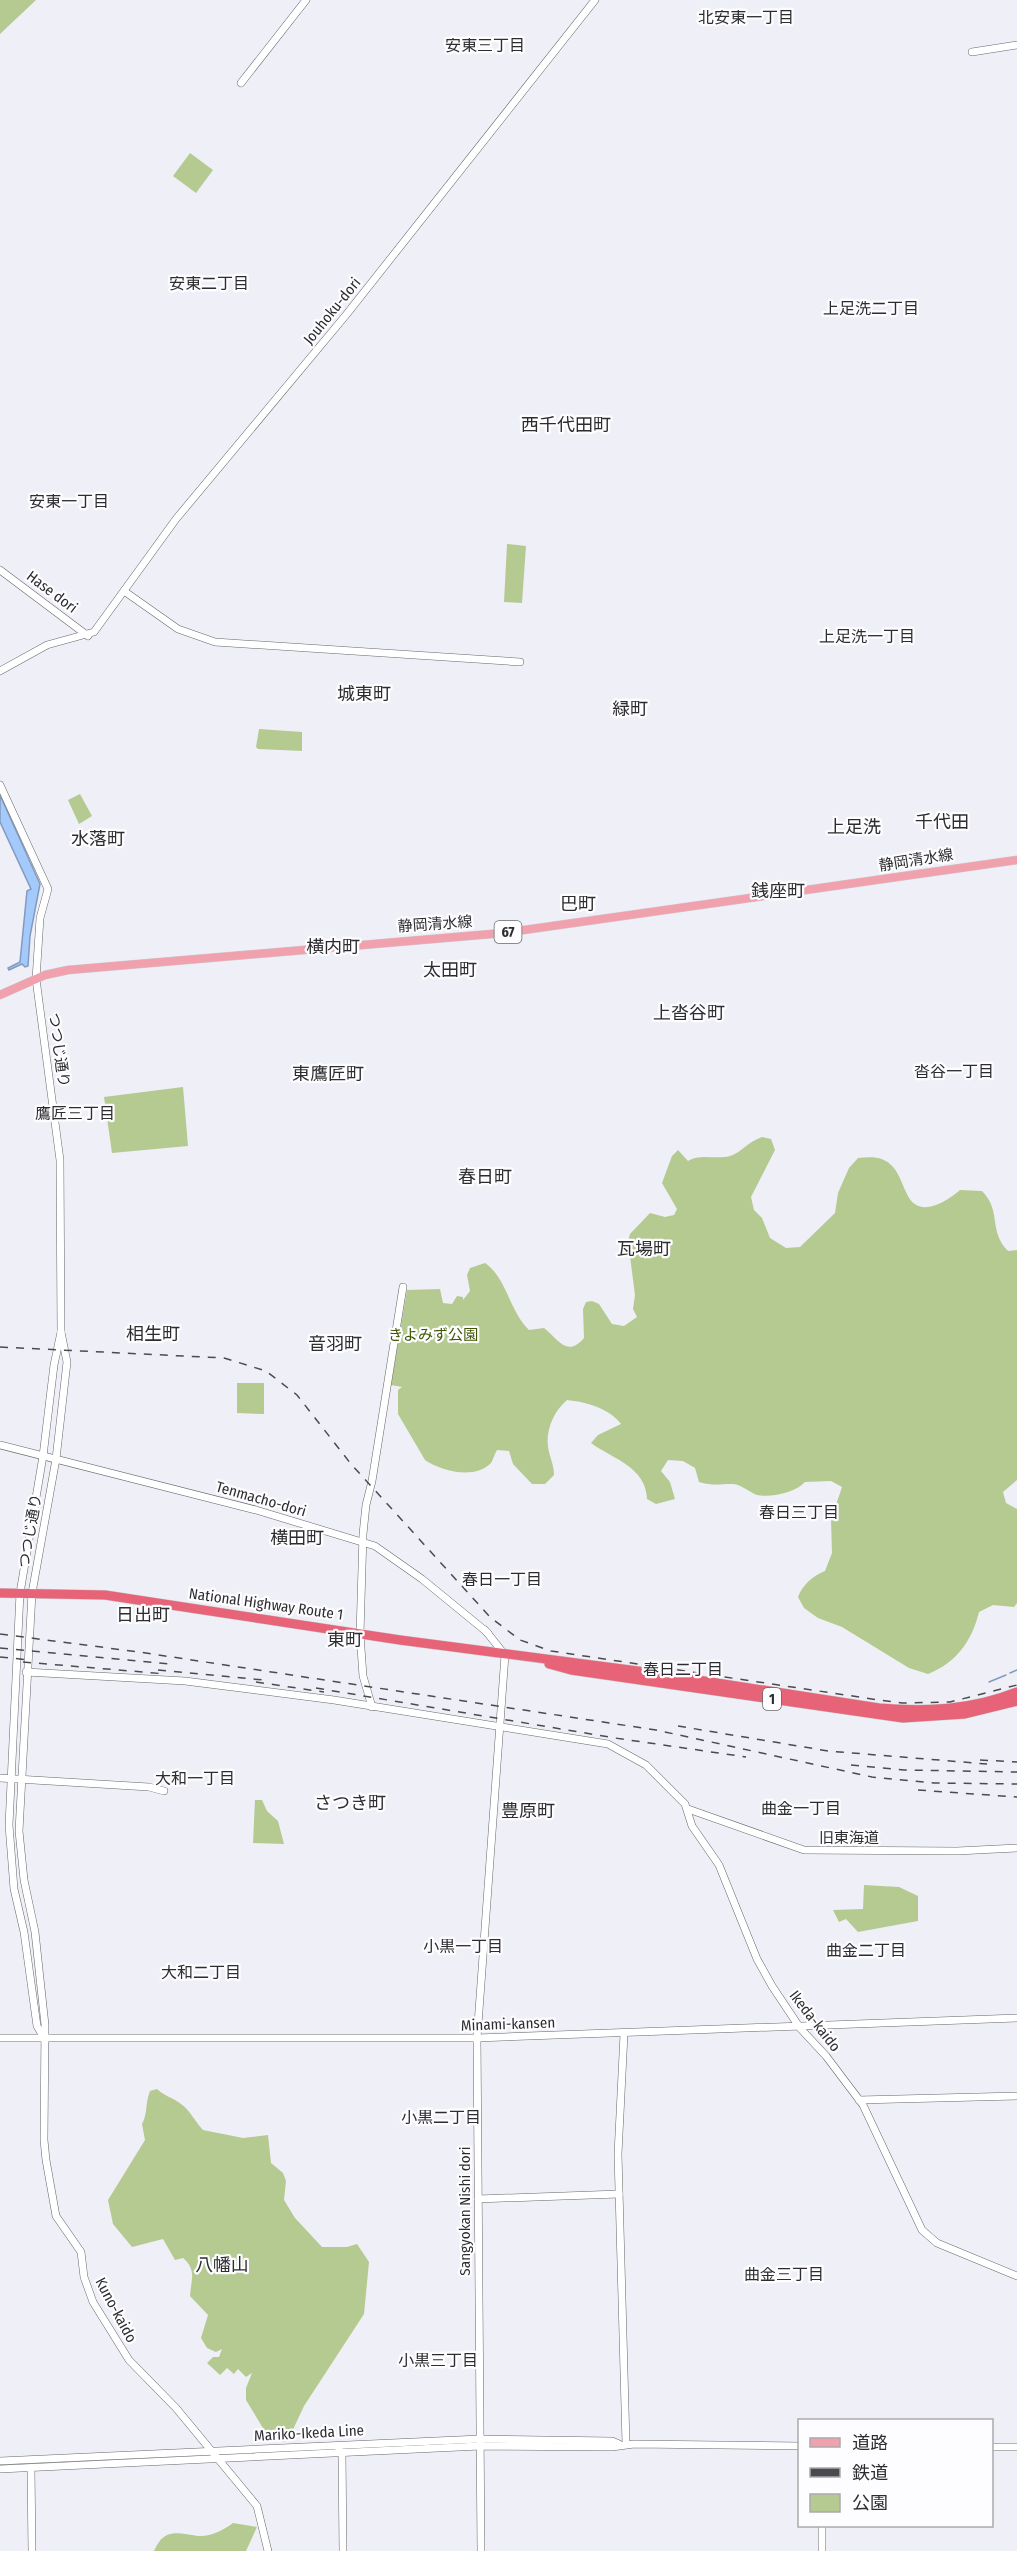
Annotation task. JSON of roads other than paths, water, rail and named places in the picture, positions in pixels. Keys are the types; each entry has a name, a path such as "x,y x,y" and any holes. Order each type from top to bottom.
{"highway":[{"name":"National Highway Route 1","path":"0,1593 105,1595 505,1655 571,1670 903,1718 965,1714 1017,1701"},
{"name":"National Highway Route 1","path":"521,1658 577,1662 906,1710 980,1704 1017,1692"}],"main road":[{"name":"静岡清水線","path":"0,995 56,972 503,933 1017,860"}],"street":[{"path":"241,83 306,0"},
{"name":"Jouhoku-dori","path":"88,636 94,632 176,519 346,315 596,0"},
{"path":"972,52 1017,45"},
{"name":"Hase dori","path":"0,570 88,636"},
{"path":"124,591 178,629 215,642 520,662"},
{"path":"0,671 47,645 88,636"},
{"name":"つつじ通り","path":"0,785 48,889 40,918 36,979 60,1160 62,1332 67,1362 56,1459 32,1593 27,1669"},
{"path":"372,1707 363,1676 360,1634 366,1505 403,1287"},
{"name":"つつじ通り","path":"17,1665 20,1593 43,1456 54,1365 62,1332"},
{"name":"Tenmacho-dori","path":"0,1445 256,1510 375,1546 422,1579 521,1658"},
{"path":"485,1630 505,1655"},
{"name":"Sangyokan Nishi dori","path":"481,2551 477,2038 505,1655"},
{"name":"Kuno-kaido","path":"17,1665 9,1849 37,2025 44,2038"},
{"name":"Ikeda-kaido","path":"27,1669 185,1681 499,1726 608,1744 622,1750 654,1772 688,1809 692,1826 718,1865 757,1959 800,2028 859,2100 922,2230 937,2243 1017,2276"},
{"name":"Kuno-kaido","path":"27,1669 19,1831 21,1863 35,1932 45,2025 44,2140 56,2216 81,2252 88,2290 122,2351 176,2408 257,2506 268,2551"},
{"path":"0,1778 149,1787 164,1791"},
{"name":"旧東海道","path":"688,1809 804,1850 957,1851 1017,1848"},
{"name":"Minami-kansen","path":"0,2038 477,2038 800,2028 1017,2018"},
{"path":"624,2034 619,2194 627,2444"},
{"path":"859,2100 1017,2096"},
{"path":"478,2199 619,2194"},
{"name":"Mariko-Ikeda Line","path":"0,2461 335,2446 480,2443 563,2444 612,2441 627,2444 798,2446"},
{"name":"Mariko-Ikeda Line","path":"0,2469 342,2453 480,2443"},
{"path":"335,2446 342,2453 343,2551"},
{"path":"993,2447 1017,2447"},
{"path":"31,2469 32,2551"},
{"path":"822,2527 822,2551"}],"water":[{"path":"0,795 40,884 30,936 28,966 25,967 22,964 9,970 8,968 20,962 27,891 31,889 0,822"}],"waterway":[{"path":"1010,1673 1017,1670"},
{"path":"989,1682 1006,1675"}],"railway":[{"path":"0,1347 224,1358 266,1371 297,1395 351,1464 490,1617 520,1640 551,1651 902,1703 950,1702 1017,1685"},
{"path":"0,1634 139,1652 656,1730 872,1777 934,1783 1017,1784"},
{"path":"0,1648 170,1664"},
{"path":"0,1657 30,1660"},
{"path":"23,1662 166,1674"},
{"path":"158,1670 263,1680"},
{"path":"256,1682 324,1692"},
{"path":"316,1688 615,1738 746,1757"},
{"path":"678,1726 828,1751 987,1764"},
{"path":"980,1760 1017,1762"},
{"path":"851,1765 904,1770 1017,1772"},
{"path":"918,1790 1017,1797"}],"district":[{"name":"北安東一丁目","path":"746,17"},
{"name":"安東三丁目","path":"485,45"},
{"name":"安東二丁目","path":"209,283"},
{"name":"上足洗二丁目","path":"871,308"},
{"name":"西千代田町","path":"566,425"},
{"name":"安東一丁目","path":"69,501"},
{"name":"上足洗一丁目","path":"867,636"},
{"name":"城東町","path":"364,694"},
{"name":"緑町","path":"630,709"},
{"name":"千代田","path":"942,822"},
{"name":"上足洗","path":"854,827"},
{"name":"水落町","path":"98,839"},
{"name":"銭座町","path":"778,891"},
{"name":"巴町","path":"578,904"},
{"name":"横内町","path":"333,947"},
{"name":"太田町","path":"450,970"},
{"name":"上沓谷町","path":"689,1013"},
{"name":"沓谷一丁目","path":"954,1071"},
{"name":"東鷹匠町","path":"328,1074"},
{"name":"鷹匠三丁目","path":"75,1113"},
{"name":"春日町","path":"485,1177"},
{"name":"瓦場町","path":"644,1249"},
{"name":"相生町","path":"153,1334"},
{"name":"音羽町","path":"335,1344"},
{"name":"春日三丁目","path":"799,1512"},
{"name":"横田町","path":"297,1538"},
{"name":"春日一丁目","path":"502,1579"},
{"name":"日出町","path":"143,1615"},
{"name":"東町","path":"345,1640"},
{"name":"春日二丁目","path":"683,1669"},
{"name":"大和一丁目","path":"195,1778"},
{"name":"さつき町","path":"350,1803"},
{"name":"曲金一丁目","path":"801,1808"},
{"name":"豊原町","path":"528,1811"},
{"name":"小黒一丁目","path":"463,1946"},
{"name":"曲金二丁目","path":"866,1950"},
{"name":"大和二丁目","path":"201,1972"},
{"name":"小黒二丁目","path":"441,2117"},
{"name":"八幡山","path":"222,2265"},
{"name":"曲金三丁目","path":"784,2274"},
{"name":"小黒三丁目","path":"438,2360"}],"park label":[{"name":"きよみず公園","path":"433,1335"}]}
